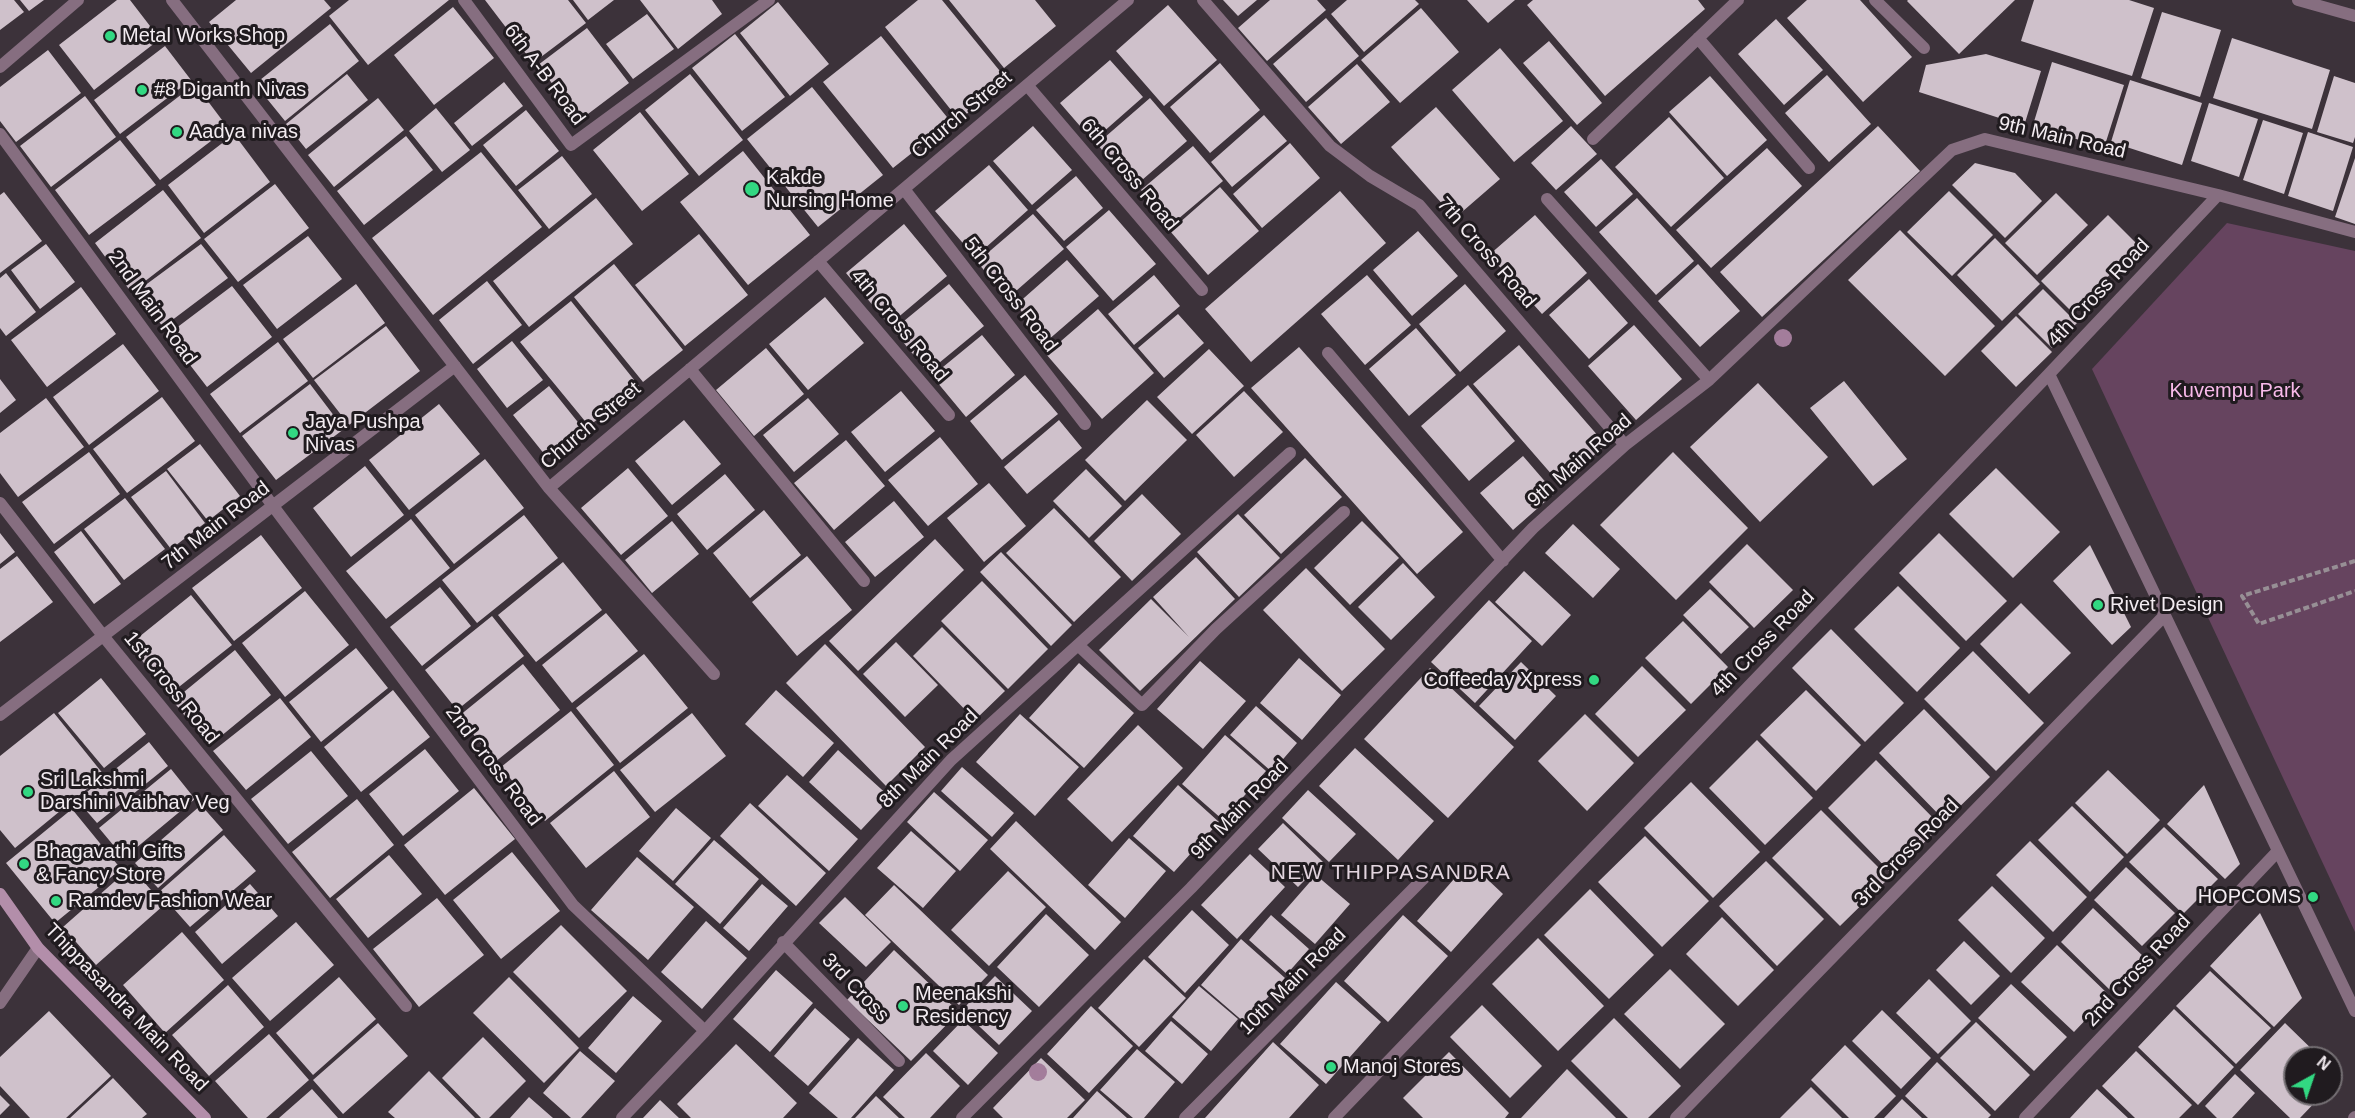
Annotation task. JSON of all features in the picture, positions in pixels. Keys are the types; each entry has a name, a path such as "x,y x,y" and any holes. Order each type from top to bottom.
{"street":[{"path":"0,67 78,0"},
{"name":"Church Street","path":"172,0 549,488 1128,0"},
{"name":"6th A-B Road","path":"465,0 572,145 770,0"},
{"name":"7th Cross Road","path":"1203,0 1330,146 1370,176 1419,205 1625,445"},
{"path":"1593,139 1738,0"},
{"path":"1875,0 1924,48"},
{"path":"2298,0 2355,16"},
{"path":"1698,38 1809,168"},
{"name":"6th Cross Road","path":"1027,85 1202,290"},
{"name":"2nd Main Road","path":"0,134 273,506"},
{"name":"9th Main Road","path":"962,1118 1191,888 1533,528 1625,445 1709,380 1952,150 1985,139 2218,195 2355,232"},
{"name":"5th Cross Road","path":"904,189 1085,423"},
{"name":"4th Cross Road","path":"1334,1118 2218,195"},
{"path":"1546,199 1709,380"},
{"name":"4th Cross Road","path":"818,261 949,416"},
{"path":"1328,353 1503,561"},
{"name":"7th Main Road","path":"0,716 455,366"},
{"path":"690,369 864,580"},
{"path":"2049,374 2355,1011"},
{"name":"8th Main Road","path":"622,1118 951,760 1290,453"},
{"path":"549,488 714,674"},
{"name":"1st Cross Road","path":"0,503 104,637 406,1006"},
{"name":"2nd Cross Road","path":"273,506 573,904 705,1030"},
{"path":"1078,645 1142,705 1216,629 1344,512"},
{"name":"3rd Cross Road","path":"1676,1118 2165,615"},
{"name":"2nd Cross Road","path":"2025,1118 2278,851"},
{"name":"10th Main Road","path":"1185,1118 1428,874"},
{"name":"Thippasandra Main Road","path":"0,894 38,948 205,1118"},
{"name":"3rd Cross","path":"783,942 899,1061"},
{"path":"0,1003 38,948"}],"path":[{"path":"2355,561 2242,596 2259,624 2355,591"}],"green space":[{"name":"Kuvempu Park","path":"2227,223 2355,251 2355,932 2092,369"}],"building":[{"path":"0,0 14,0 24,12 0,30"},
{"path":"20,0 44,0 29,11"},
{"path":"117,0 130,0 160,39 94,90 59,45"},
{"path":"236,0 324,0 331,8 251,73 209,22"},
{"path":"349,0 449,0 368,65 329,16"},
{"path":"485,0 568,0 586,23 533,63"},
{"path":"573,0 614,0 588,20"},
{"path":"640,0 712,0 722,14 678,49"},
{"path":"918,0 942,0 1008,81 959,120 885,27"},
{"path":"949,0 1035,0 1056,26 1004,68"},
{"path":"1223,0 1257,0 1238,16"},
{"path":"1270,0 1317,0 1326,10 1267,61 1238,28"},
{"path":"1347,0 1415,0 1419,4 1364,52 1331,14"},
{"path":"1467,0 1515,0 1488,23"},
{"path":"1533,0 1698,0 1705,9 1605,96 1527,5"},
{"path":"1807,0 1860,0 1912,57 1863,102 1787,18"},
{"path":"1908,0 2015,0 1959,54"},
{"path":"2034,0 2129,0 2154,8 2132,76 2021,41"},
{"path":"778,2 829,64 790,96 740,33"},
{"path":"1168,5 1217,60 1164,106 1116,51"},
{"path":"453,7 494,58 434,105 394,55"},
{"path":"1421,8 1459,52 1400,103 1361,60"},
{"path":"2162,12 2221,30 2200,97 2141,78"},
{"path":"647,14 674,49 633,79 606,44"},
{"path":"1326,18 1359,56 1306,102 1273,64"},
{"path":"1776,19 1823,70 1784,105 1738,54"},
{"path":"330,24 359,61 285,121 255,84"},
{"path":"587,28 629,83 580,120 538,65"},
{"path":"735,34 785,97 742,131 692,68"},
{"path":"881,36 951,122 893,168 823,82"},
{"path":"2232,38 2330,70 2312,129 2213,98"},
{"path":"1549,41 1602,103 1577,125 1523,63"},
{"name":"#8 Diganth Nivas","path":"165,46 191,80 120,134 94,100"},
{"path":"1500,48 1563,121 1514,162 1452,90"},
{"path":"48,50 81,93 16,142 0,121 0,87"},
{"path":"1986,54 2041,71 2024,126 1919,92 1926,65"},
{"path":"1110,60 1143,97 1093,141 1060,103"},
{"path":"2052,62 2124,85 2104,148 2033,125"},
{"path":"1220,63 1260,110 1210,153 1170,107"},
{"path":"1357,64 1390,102 1341,144 1308,107"},
{"path":"347,74 368,100 306,149 286,124"},
{"path":"690,74 743,140 699,176 645,110"},
{"path":"1827,75 1871,124 1829,162 1785,113"},
{"path":"1710,76 1767,140 1727,176 1669,112"},
{"path":"2334,76 2355,83 2353,143 2317,132"},
{"path":"2130,80 2202,103 2182,165 2111,142"},
{"path":"504,82 523,106 472,146 454,123"},
{"name":"Aadya nivas","path":"195,84 228,128 160,180 126,137"},
{"path":"812,87 883,175 818,227 747,139"},
{"path":"85,96 116,137 51,187 20,146"},
{"path":"378,98 404,130 334,187 308,155"},
{"path":"1150,98 1187,141 1134,187 1097,144"},
{"path":"2209,103 2258,119 2239,177 2191,161"},
{"path":"1436,107 1500,179 1455,218 1391,147"},
{"path":"436,108 470,150 442,172 409,131"},
{"path":"526,110 559,151 516,186 483,145"},
{"path":"640,112 689,174 642,211 593,150"},
{"path":"1264,115 1287,141 1232,187 1211,162"},
{"path":"1669,117 1724,178 1671,227 1615,167"},
{"path":"2263,120 2303,133 2284,194 2243,180"},
{"path":"1033,126 1072,170 1032,205 993,161"},
{"path":"1571,126 1597,154 1556,190 1531,163"},
{"path":"1878,126 1920,171 1762,317 1720,272"},
{"path":"2308,132 2353,147 2333,211 2288,196"},
{"path":"234,134 270,182 204,233 168,185"},
{"path":"406,136 433,170 364,225 337,191"},
{"path":"120,140 156,185 89,235 55,190"},
{"path":"1290,143 1320,178 1262,228 1233,194"},
{"path":"1193,146 1223,181 1171,225 1141,190"},
{"path":"1767,148 1802,186 1711,268 1676,230"},
{"path":"743,151 810,235 748,285 680,202"},
{"path":"481,152 542,227 433,315 372,238"},
{"path":"562,156 592,194 549,229 518,190"},
{"path":"2355,158 2355,224 2335,217"},
{"path":"1601,159 1633,194 1596,227 1564,192"},
{"path":"1975,163 2015,173 2042,201 2005,238 1952,185"},
{"path":"989,165 1028,210 975,257 935,211"},
{"path":"1076,176 1103,208 1064,241 1036,210"},
{"path":"275,184 309,228 238,282 204,239"},
{"path":"1220,187 1259,231 1208,275 1170,231"},
{"path":"163,190 201,238 131,292 95,243"},
{"path":"1340,191 1386,243 1251,362 1205,309"},
{"path":"1949,191 1993,235 1952,276 1907,232"},
{"path":"4,192 42,241 0,273 0,195"},
{"path":"2056,193 2088,225 2037,275 2005,243"},
{"path":"596,198 633,244 529,327 493,281"},
{"path":"1637,198 1694,261 1656,295 1599,232"},
{"path":"1109,210 1156,264 1113,301 1066,247"},
{"path":"1033,214 1064,249 1008,298 977,262"},
{"path":"1535,215 1587,273 1542,314 1489,255"},
{"path":"2108,215 2139,246 2072,312 2041,281"},
{"path":"904,224 947,276 889,325 846,273"},
{"path":"1900,230 1995,326 1945,376 1848,280"},
{"path":"1418,231 1458,276 1412,316 1373,270"},
{"path":"699,234 748,295 685,346 635,285"},
{"path":"308,236 342,279 277,329 243,285"},
{"path":"1995,238 2040,284 2002,321 1957,275"},
{"path":"46,244 75,282 40,309 11,270"},
{"path":"201,244 228,278 163,327 136,292"},
{"path":"1067,260 1099,296 1047,341 1016,305"},
{"path":"614,264 683,350 643,382 574,297"},
{"path":"1698,264 1740,311 1700,347 1658,301"},
{"path":"6,273 36,312 6,336 0,328 0,278"},
{"path":"1154,275 1180,306 1134,345 1108,314"},
{"path":"1367,275 1411,325 1365,365 1321,314"},
{"path":"1589,279 1628,323 1589,359 1549,315"},
{"path":"487,281 522,325 473,364 439,320"},
{"path":"356,284 385,323 313,378 283,339"},
{"path":"949,284 984,326 928,372 893,330"},
{"path":"1465,284 1506,331 1460,372 1419,324"},
{"path":"232,286 272,337 207,387 167,335"},
{"path":"81,287 116,334 47,387 11,340"},
{"path":"2043,289 2077,323 2052,348 2018,314"},
{"path":"825,297 864,343 808,390 769,344"},
{"path":"571,301 639,386 589,426 520,342"},
{"path":"1098,309 1154,373 1102,419 1046,354"},
{"path":"1178,314 1204,343 1164,378 1138,348"},
{"path":"2016,316 2052,352 2016,387 1981,351"},
{"path":"1634,325 1682,379 1636,420 1588,366"},
{"path":"386,326 420,371 349,425 314,380"},
{"path":"1416,328 1456,375 1409,416 1369,369"},
{"path":"982,335 1015,375 966,417 932,376"},
{"path":"512,341 543,380 507,408 477,369"},
{"path":"278,342 308,381 240,433 210,394"},
{"path":"123,344 159,391 89,445 53,397"},
{"path":"1519,345 1606,445 1560,484 1473,384"},
{"path":"1299,347 1463,532 1417,574 1251,388"},
{"path":"766,348 804,394 754,436 716,390"},
{"path":"1209,349 1244,386 1192,434 1157,397"},
{"path":"1025,375 1058,414 1002,460 970,421"},
{"path":"0,379 16,400 0,413"},
{"path":"1844,381 1907,459 1873,486 1810,408"},
{"path":"1758,383 1828,457 1760,522 1690,447"},
{"name":"Jaya Pushpa Nivas","path":"310,384 344,429 276,480 242,436"},
{"path":"1468,385 1515,441 1469,481 1421,426"},
{"path":"549,386 581,426 545,455 513,415"},
{"path":"901,391 935,431 885,472 851,432"},
{"path":"1244,391 1283,432 1234,477 1196,435"},
{"path":"162,397 195,441 127,493 93,449"},
{"path":"46,398 84,447 18,497 0,473 0,433"},
{"path":"808,398 839,434 794,472 763,435"},
{"path":"1147,400 1187,440 1125,501 1085,460"},
{"path":"439,404 480,454 409,510 369,460"},
{"path":"684,420 721,464 672,505 635,461"},
{"path":"1059,420 1082,448 1027,494 1004,467"},
{"path":"940,437 978,484 928,526 888,480"},
{"path":"846,440 885,486 834,530 794,483"},
{"path":"200,444 240,496 208,521 167,469"},
{"path":"89,452 120,494 54,544 22,502"},
{"path":"1673,452 1748,528 1676,600 1600,525"},
{"path":"1523,456 1555,493 1513,530 1480,493"},
{"path":"1305,458 1342,497 1281,554 1244,515"},
{"path":"485,459 524,508 454,564 415,515"},
{"path":"365,466 404,515 351,557 313,508"},
{"path":"628,468 668,516 621,555 581,508"},
{"path":"1996,468 2060,532 2013,578 1949,514"},
{"path":"1086,469 1122,506 1089,538 1053,501"},
{"path":"166,471 205,523 171,549 131,497"},
{"path":"725,474 755,510 707,550 677,514"},
{"path":"989,483 1026,526 984,562 947,518"},
{"path":"1142,494 1181,534 1132,581 1094,541"},
{"path":"125,498 165,549 124,580 84,529"},
{"path":"894,501 924,537 875,577 845,542"},
{"path":"1054,508 1121,577 1074,622 1006,553"},
{"path":"764,510 801,555 750,598 713,553"},
{"path":"1238,514 1280,558 1239,597 1197,552"},
{"path":"524,515 558,558 477,623 442,580"},
{"path":"411,519 450,568 386,619 346,571"},
{"path":"672,521 699,554 652,593 625,560"},
{"path":"1362,521 1399,558 1350,605 1314,568"},
{"path":"1573,524 1620,569 1593,598 1545,553"},
{"path":"81,531 121,584 94,604 54,552"},
{"path":"0,533 15,552 0,564"},
{"path":"1939,533 2007,601 1966,641 1899,573"},
{"path":"261,535 302,588 234,641 192,588"},
{"path":"935,539 964,570 858,671 829,641"},
{"path":"1747,544 1793,590 1754,628 1709,582"},
{"path":"2090,545 2131,627 2112,645 2053,581"},
{"path":"1001,552 1072,625 1051,646 980,572"},
{"path":"17,556 53,602 0,642 0,569"},
{"path":"807,556 852,610 797,656 752,602"},
{"path":"1196,557 1235,599 1140,691 1099,650 1151,599 1189,637 1153,597"},
{"path":"563,562 602,610 536,662 498,615"},
{"path":"1403,563 1435,597 1391,640 1358,607"},
{"path":"1306,568 1385,649 1342,691 1263,610"},
{"path":"1524,571 1571,615 1542,646 1495,602"},
{"path":"982,581 1048,649 1008,689 941,621"},
{"path":"1898,586 1960,648 1917,692 1854,629"},
{"path":"440,587 471,626 422,666 390,627"},
{"path":"1710,589 1749,627 1721,654 1683,615"},
{"path":"305,591 349,645 285,697 242,643"},
{"path":"191,595 232,645 170,694 129,645"},
{"path":"1489,600 1532,641 1475,703 1431,662"},
{"path":"2021,603 2071,653 2029,694 1980,644"},
{"path":"606,613 638,651 572,703 542,665"},
{"path":"492,616 524,656 457,710 425,670"},
{"path":"1683,621 1728,667 1691,704 1645,658"},
{"path":"942,627 1005,691 975,720 913,656"},
{"path":"1831,629 1904,703 1865,742 1792,668"},
{"path":"896,642 938,685 905,717 863,674"},
{"path":"825,644 925,747 886,786 786,683"},
{"path":"356,648 388,688 321,742 289,702"},
{"path":"235,650 271,695 209,746 173,701"},
{"path":"1973,651 2044,723 1996,771 1924,699"},
{"path":"644,654 688,708 620,763 576,708"},
{"path":"1299,658 1341,695 1302,740 1260,703"},
{"path":"1200,661 1246,701 1203,749 1157,709"},
{"path":"1521,662 1556,696 1515,740 1479,706"},
{"path":"1079,663 1134,713 1084,768 1029,718"},
{"path":"523,664 560,710 495,762 459,716"},
{"path":"1642,666 1686,710 1638,757 1595,714"},
{"path":"1430,668 1514,747 1448,818 1364,739"},
{"path":"101,678 146,734 104,768 58,713"},
{"path":"393,690 430,737 361,792 324,747"},
{"path":"776,690 834,743 803,777 745,724"},
{"path":"1806,690 1861,745 1816,791 1760,735"},
{"path":"280,698 311,737 246,790 213,751"},
{"path":"1256,706 1297,743 1272,772 1230,735"},
{"path":"1924,709 1990,777 1945,821 1879,753"},
{"path":"571,711 614,765 545,821 501,767"},
{"path":"54,713 104,775 15,848 0,830 0,756"},
{"path":"692,713 726,756 655,812 620,770"},
{"path":"1020,714 1079,767 1035,816 976,762"},
{"path":"1585,714 1634,763 1587,811 1538,761"},
{"path":"1138,725 1183,768 1112,842 1067,799"},
{"path":"1225,735 1266,771 1223,820 1182,784"},
{"path":"1757,740 1813,798 1765,845 1709,788"},
{"path":"149,742 168,766 97,823 77,800"},
{"path":"1355,748 1434,821 1398,860 1319,786"},
{"path":"425,749 459,791 403,836 369,794"},
{"path":"838,750 891,798 861,830 809,782"},
{"path":"311,751 348,796 288,844 251,799"},
{"path":"1876,760 1941,826 1892,874 1828,808"},
{"path":"962,767 1014,813 992,837 941,791"},
{"path":"171,769 195,799 124,858 99,828"},
{"path":"2108,770 2160,820 2127,854 2075,803"},
{"path":"614,771 650,817 586,868 550,823"},
{"path":"787,775 858,839 829,871 758,806"},
{"path":"1691,782 1760,852 1713,898 1644,828"},
{"path":"1178,785 1219,822 1174,872 1133,836"},
{"path":"2204,785 2240,864 2225,879 2167,824"},
{"path":"474,788 515,839 445,895 404,845"},
{"path":"1308,790 1356,834 1329,862 1282,818"},
{"path":"934,792 988,840 960,871 907,822"},
{"path":"357,799 394,845 330,898 292,852"},
{"path":"750,803 826,873 796,906 720,836"},
{"path":"201,805 223,830 158,888 135,863"},
{"path":"2072,806 2124,857 2090,892 2038,840"},
{"path":"676,808 711,838 673,881 639,851"},
{"path":"72,809 121,869 55,923 6,863"},
{"path":"1821,810 1889,878 1840,926 1772,858"},
{"path":"1016,821 1121,922 1095,950 990,849"},
{"path":"1283,823 1323,862 1298,887 1258,849"},
{"path":"2164,827 2218,879 2183,914 2129,862"},
{"path":"911,831 956,871 923,908 877,868"},
{"path":"224,835 256,871 190,927 159,892"},
{"path":"1645,836 1709,901 1662,947 1598,882"},
{"path":"1129,838 1166,871 1125,918 1088,885"},
{"path":"714,840 759,879 720,924 675,884"},
{"path":"2030,841 2087,897 2053,932 1996,875"},
{"path":"512,852 560,911 501,959 453,900"},
{"path":"1250,854 1285,887 1237,939 1201,905"},
{"path":"389,855 422,894 368,938 336,899"},
{"path":"637,857 694,907 648,960 591,910"},
{"path":"1766,861 1824,919 1777,966 1719,906"},
{"path":"1469,862 1503,894 1451,952 1417,921"},
{"path":"131,867 164,905 96,965 63,927"},
{"path":"2126,867 2175,913 2142,946 2094,900"},
{"path":"1008,871 1046,907 989,966 951,930"},
{"path":"1316,875 1350,904 1315,944 1281,915"},
{"path":"250,884 278,916 222,964 195,932"},
{"path":"762,884 788,906 749,951 723,928"},
{"path":"894,885 988,975 959,1005 865,915"},
{"path":"1992,886 2045,938 2011,973 1958,920"},
{"path":"1590,889 1654,955 1609,999 1544,935"},
{"path":"845,897 891,942 866,967 819,923"},
{"path":"437,898 484,955 419,1007 373,949"},
{"path":"2093,908 2145,958 2112,992 2061,942"},
{"path":"1192,910 1229,945 1185,993 1148,957"},
{"path":"2260,913 2302,998 2274,1027 2210,966"},
{"path":"1046,914 1089,955 1039,1007 997,967"},
{"path":"1271,915 1309,949 1287,974 1249,940"},
{"path":"1403,915 1448,956 1388,1022 1344,981"},
{"path":"1722,917 1774,970 1738,1006 1686,954"},
{"path":"706,921 747,958 702,1009 661,972"},
{"path":"296,922 334,965 270,1021 232,978"},
{"path":"561,925 627,991 579,1038 513,972"},
{"path":"182,932 224,980 165,1033 123,985"},
{"path":"1538,938 1604,1006 1558,1051 1492,984"},
{"path":"1241,939 1285,978 1245,1023 1201,985"},
{"path":"1964,941 2000,976 1971,1005 1936,970"},
{"path":"2057,945 2109,995 2074,1032 2021,982"},
{"name":"Meenakshi Residency","path":"894,950 959,1012 911,1061 847,1000"},
{"path":"1144,959 1186,998 1139,1047 1098,1008"},
{"path":"1670,969 1725,1024 1680,1069 1624,1014"},
{"path":"776,970 813,1003 770,1052 733,1019"},
{"path":"2210,971 2271,1028 2236,1064 2176,1006"},
{"path":"995,976 1032,1011 999,1045 962,1010"},
{"path":"339,977 376,1019 313,1075 276,1033"},
{"path":"509,977 579,1048 544,1083 473,1013"},
{"path":"1929,979 1971,1021 1938,1054 1896,1013"},
{"path":"1336,982 1381,1022 1326,1084 1280,1044"},
{"path":"2011,984 2067,1037 2034,1071 1978,1018"},
{"path":"228,985 264,1027 209,1076 172,1035"},
{"path":"1199,986 1238,1019 1211,1051 1172,1017"},
{"path":"633,996 662,1021 616,1073 588,1048"},
{"path":"1482,1005 1542,1066 1510,1098 1450,1037"},
{"path":"1091,1006 1133,1046 1089,1093 1047,1054"},
{"path":"815,1008 850,1039 808,1086 774,1056"},
{"path":"2174,1009 2234,1067 2198,1105 2138,1047"},
{"path":"1882,1010 1931,1058 1901,1089 1852,1041"},
{"path":"49,1011 111,1076 66,1118 30,1118 0,1086 0,1057"},
{"path":"1614,1018 1681,1086 1648,1118 1628,1118 1571,1061"},
{"path":"963,1020 998,1053 968,1085 933,1051"},
{"path":"1171,1021 1208,1054 1182,1084 1145,1051"},
{"path":"1976,1022 2030,1075 1995,1111 1940,1058"},
{"path":"378,1023 408,1056 343,1114 313,1080"},
{"path":"2285,1023 2309,1046 2283,1046 2283,1106 2312,1106 2300,1118 2290,1118 2240,1070"},
{"path":"269,1034 309,1080 266,1118 248,1118 215,1081"},
{"path":"483,1037 526,1081 489,1118 481,1118 442,1078"},
{"path":"858,1038 894,1070 851,1118 838,1118 809,1093"},
{"path":"1273,1042 1319,1085 1289,1118 1205,1118"},
{"path":"736,1044 797,1103 783,1118 691,1118 677,1104"},
{"path":"1845,1045 1896,1096 1874,1118 1849,1118 1811,1080"},
{"path":"1137,1049 1175,1082 1144,1118 1133,1118 1100,1090"},
{"path":"580,1051 615,1081 581,1118 571,1118 543,1093"},
{"path":"2136,1051 2192,1105 2179,1118 2135,1118 2102,1086"},
{"path":"1449,1052 1509,1113 1505,1118 1423,1118 1403,1098"},
{"path":"926,1053 960,1086 930,1118 905,1118 883,1097"},
{"path":"1041,1058 1085,1100 1067,1118 1003,1118 993,1108"},
{"path":"1937,1062 1991,1115 1988,1118 1928,1118 1905,1096"},
{"path":"1567,1069 1616,1118 1521,1118"},
{"path":"429,1071 475,1118 395,1118 388,1112"},
{"path":"2235,1074 2255,1093 2232,1118 2217,1118 2205,1106"},
{"path":"113,1078 147,1114 142,1118 70,1118"},
{"path":"1811,1087 1842,1118 1780,1118"},
{"path":"312,1089 338,1118 279,1118"},
{"path":"2097,1089 2128,1118 2070,1118"},
{"path":"1097,1091 1127,1118 1073,1118"},
{"path":"0,1095 10,1105 0,1115"},
{"path":"876,1096 899,1118 855,1118"},
{"path":"529,1097 553,1118 510,1118"},
{"path":"1902,1099 1922,1118 1884,1118"},
{"path":"660,1100 679,1118 643,1118"}],"place":[{"name":"Metal Works Shop","path":"110,36"},
{"name":"#8 Diganth Nivas","path":"142,90"},
{"name":"Aadya nivas","path":"177,132"},
{"name":"Kakde Nursing Home","path":"752,189"},
{"name":"Jaya Pushpa Nivas","path":"293,433"},
{"name":"Rivet Design","path":"2098,605"},
{"name":"Coffeeday Xpress","path":"1594,680"},
{"name":"Sri Lakshmi Darshini Vaibhav Veg","path":"28,792"},
{"name":"Bhagavathi Gifts & Fancy Store","path":"24,864"},
{"name":"HOPCOMS","path":"2313,897"},
{"name":"Ramdev Fashion Wear","path":"56,901"},
{"name":"Meenakshi Residency","path":"903,1006"},
{"name":"Manoj Stores","path":"1331,1067"}],"district":[{"name":"NEW THIPPASANDRA","path":"1391,873"}]}
